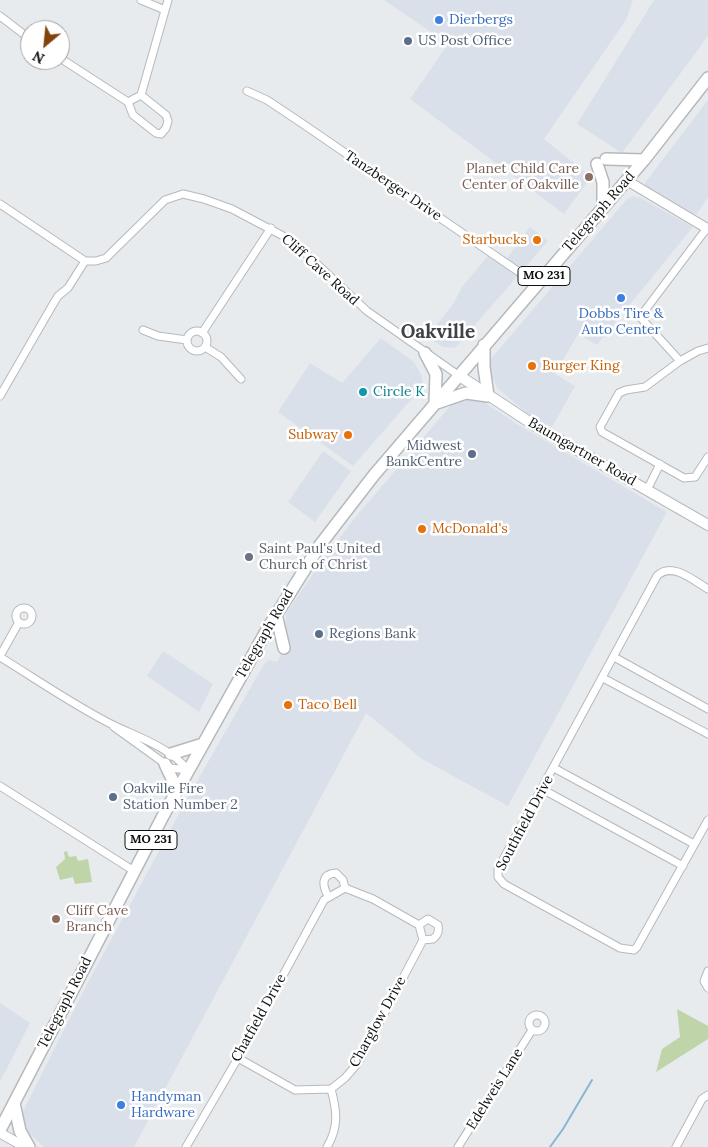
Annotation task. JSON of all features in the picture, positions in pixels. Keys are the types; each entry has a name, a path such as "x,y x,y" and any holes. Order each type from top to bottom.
{"main road":[{"name":"Telegraph Road","path":"0,1131 172,799 295,582 338,521 484,345 644,160 708,78"},
{"path":"603,207 601,162 644,160"},
{"path":"425,353 436,374 435,403 466,393 488,396 484,366 484,345"},
{"name":"Baumgartner Road","path":"458,376 537,428 708,525"},
{"path":"276,614 284,648"},
{"path":"171,754 203,744"},
{"path":"165,764 174,783 172,799"},
{"path":"0,1108 14,1103 20,1131 27,1147"}],"street":[{"path":"141,0 165,10"},
{"path":"128,102 142,95 168,0"},
{"path":"0,16 20,31"},
{"path":"70,64 128,102 133,115 156,133 161,134 166,128 168,121 166,115 142,95"},
{"name":"Tanzberger Drive","path":"247,91 267,100 300,122 522,274 536,286"},
{"path":"626,180 708,229 640,317 680,361"},
{"name":"Cliff Cave Road","path":"85,261 96,261 106,258 165,200 183,194 204,199 271,228 300,249 367,311 458,376"},
{"path":"0,204 85,261 68,288 58,296 0,396"},
{"path":"202,333 271,228"},
{"path":"143,330 158,336 187,340"},
{"path":"194,332 202,333 206,339 205,347 199,351 191,350 187,340 194,332"},
{"path":"205,347 221,357 241,379"},
{"path":"708,348 680,361 645,387 619,393 600,427 602,432 684,478 692,479 698,474 708,456"},
{"path":"647,490 660,464"},
{"name":"Southfield Drive","path":"708,589 675,570 660,573 498,869 498,877 504,884 620,948 630,950 637,947 708,820"},
{"path":"19,622 0,656 110,724 171,768 188,770"},
{"path":"614,657 708,708"},
{"path":"603,678 708,734"},
{"path":"110,724 131,732 177,757 188,770"},
{"path":"554,768 694,844"},
{"path":"0,786 134,871"},
{"path":"542,789 682,866"},
{"name":"Charglow Drive","path":"328,896 323,885 324,879 329,874 336,873 343,880 345,888 373,899 419,925 428,919 438,925 439,932 434,939 423,940 358,1063 345,1078 331,1089"},
{"path":"328,896 345,888"},
{"name":"Chatfield Drive","path":"186,1147 238,1058 324,900 328,896"},
{"path":"419,925 423,940"},
{"path":"708,971 704,981 708,988"},
{"name":"Edelweis Lane","path":"458,1147 532,1030"},
{"path":"238,1058 295,1090 331,1089 337,1120 332,1138 327,1147"},
{"path":"676,1147 702,1099 708,1095"},
{"path":"0,1131 27,1147"}],"shaded area":[{"path":"384,0 633,0 626,20 544,139 591,177 564,214 410,99 448,44"},
{"path":"654,0 708,0 708,36 622,153 577,124"},
{"path":"708,100 708,197 696,215 647,188 644,184"},
{"path":"633,196 641,198 693,227 597,345 578,334 555,374 575,386 552,427 529,415 497,388 488,366 490,360 627,199"},
{"path":"530,227 548,241 455,348 443,347 427,337 453,304 462,287 488,256 507,258"},
{"path":"381,338 414,362 422,376 423,386 353,466 278,412 310,363 342,383"},
{"path":"464,396 481,400 517,424 667,512 508,806 422,759 366,713 134,1147 44,1147 23,1128 21,1115 85,988 188,797 264,664 269,660 277,662 287,643 284,630 287,612 353,520 457,398"},
{"path":"323,451 351,471 315,522 288,502"},
{"path":"163,651 213,684 199,712 147,676"},
{"path":"0,1003 30,1023 0,1082"}],"green space":[{"path":"67,851 69,857 76,856 78,861 88,859 92,882 75,884 73,877 60,880 56,867 65,859 64,852"},
{"path":"677,1009 708,1026 708,1039 656,1072 662,1049 680,1037"}],"waterway":[{"path":"550,1147 592,1080"}],"place":[{"name":"Dierbergs","path":"439,20"},
{"name":"US Post Office","path":"408,41"},
{"name":"Planet Child Care Center of Oakville","path":"589,177"},
{"name":"Starbucks","path":"537,240"},
{"name":"Dobbs Tire & Auto Center","path":"621,298"},
{"name":"Burger King","path":"532,366"},
{"name":"Circle K","path":"363,392"},
{"name":"Subway","path":"348,435"},
{"name":"Midwest BankCentre","path":"472,454"},
{"name":"McDonald's","path":"422,529"},
{"name":"Saint Paul's United Church of Christ","path":"249,557"},
{"name":"Regions Bank","path":"319,634"},
{"name":"Taco Bell","path":"288,705"},
{"name":"Oakville Fire Station Number 2","path":"113,797"},
{"name":"Cliff Cave Branch","path":"56,919"},
{"name":"Handyman Hardware","path":"121,1105"}],"district":[{"name":"Oakville","path":"438,333"}]}
